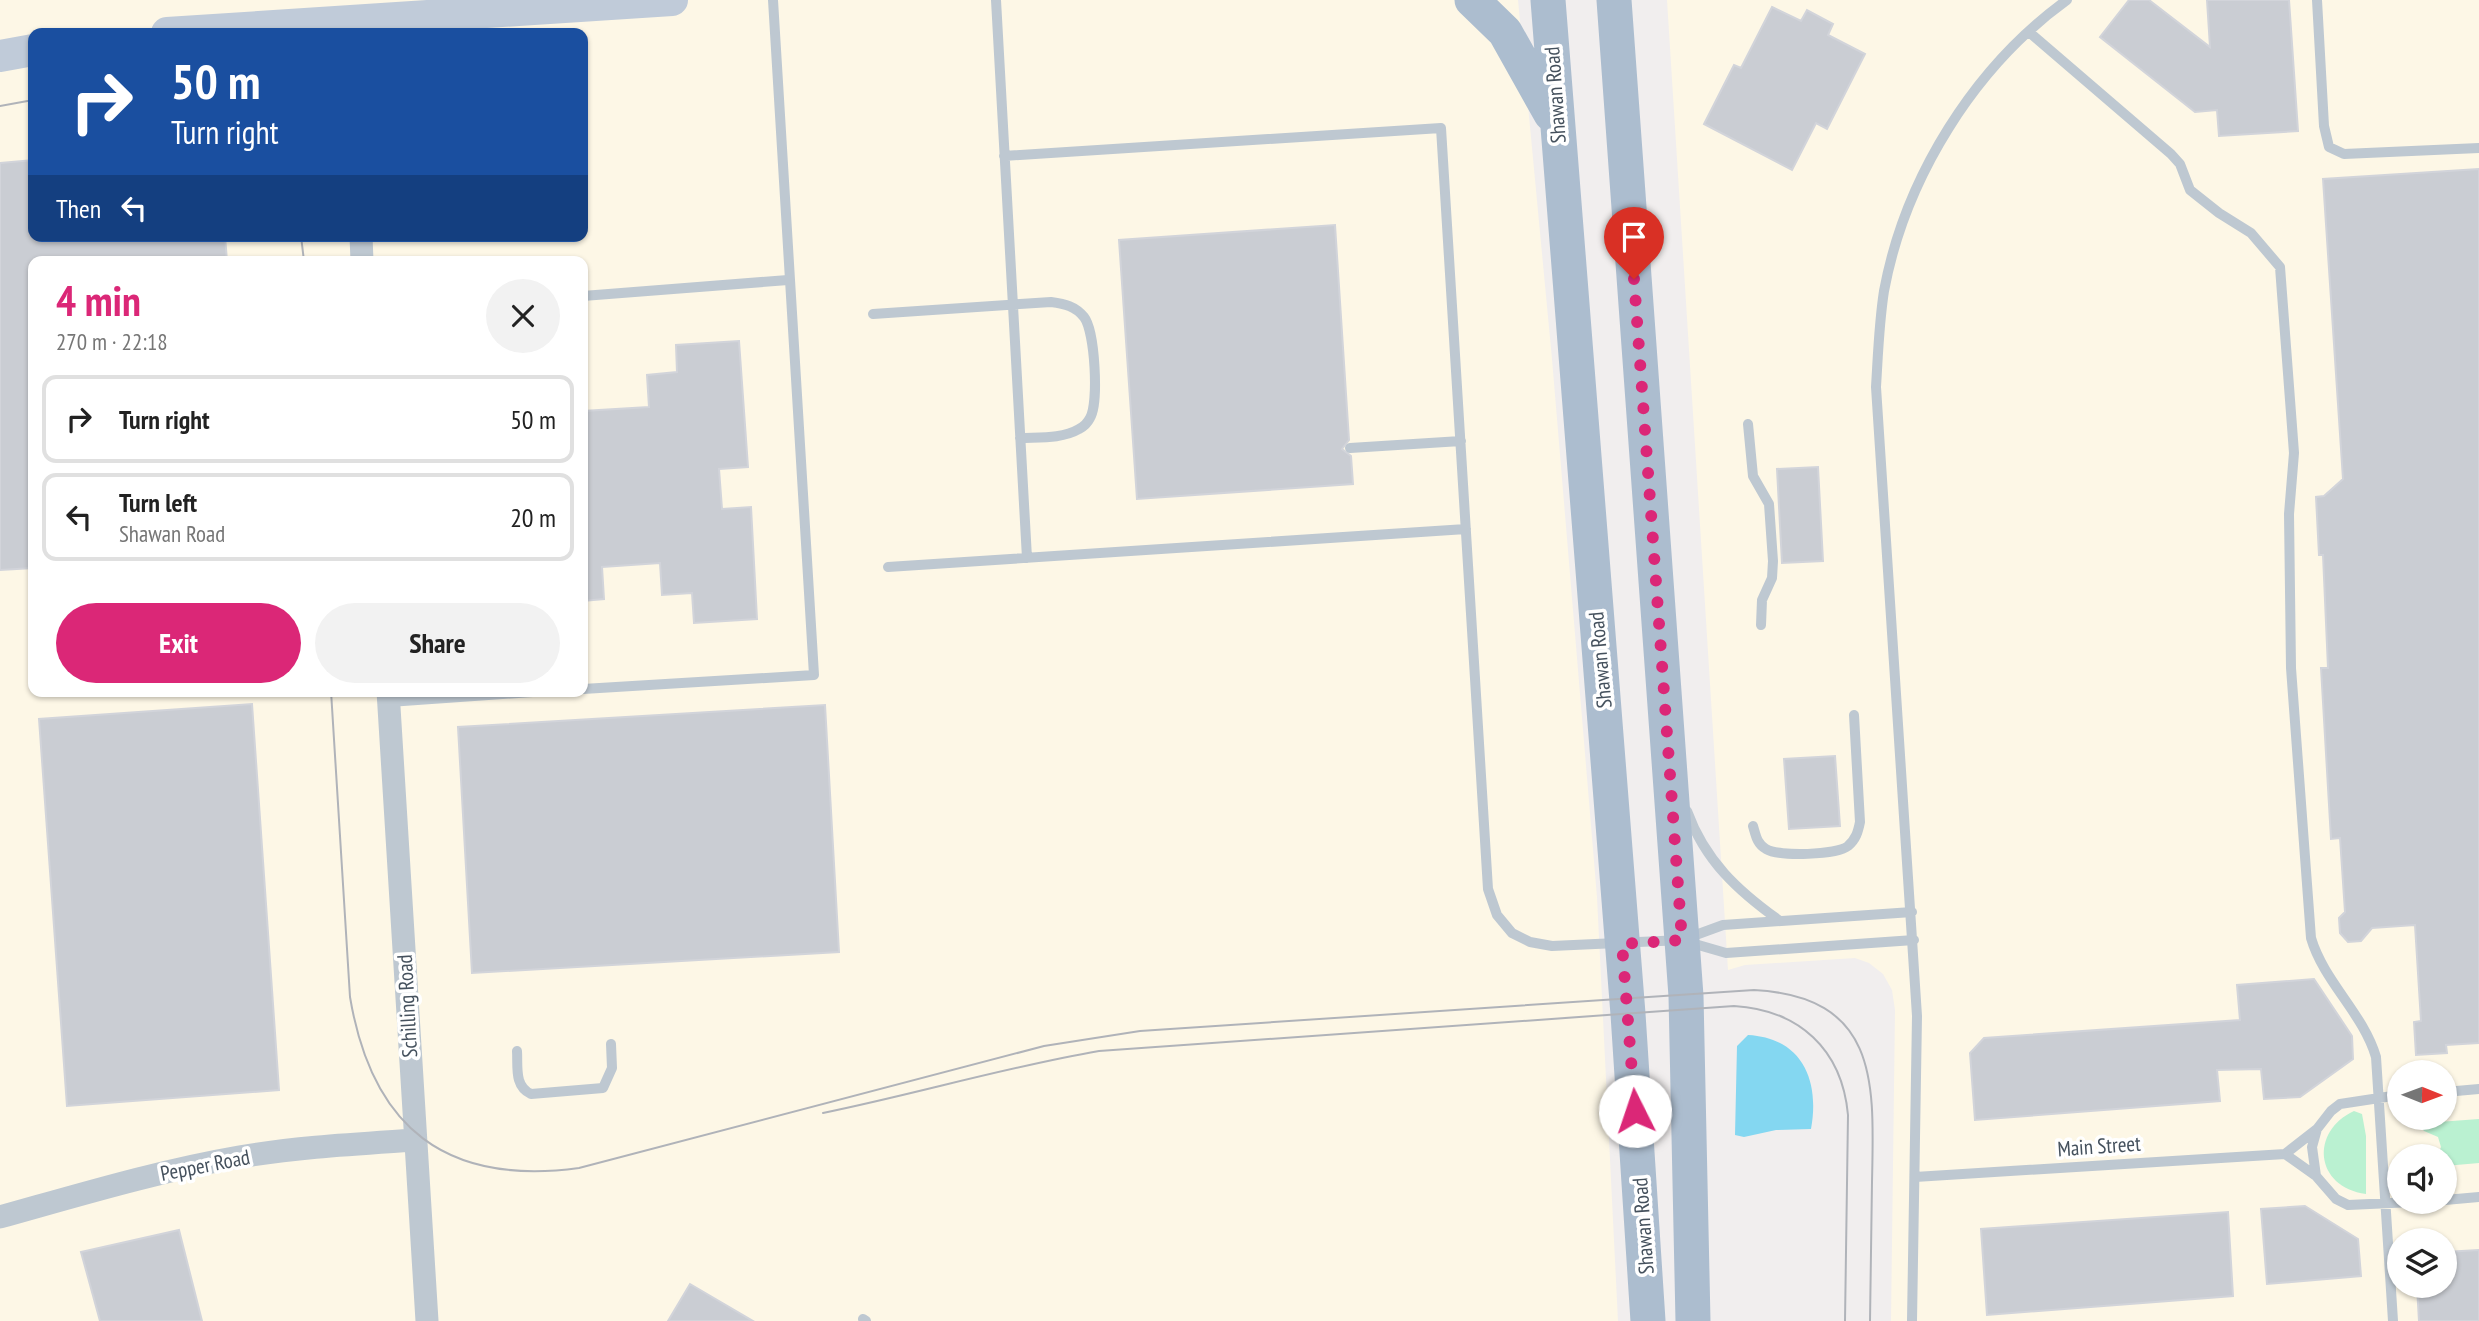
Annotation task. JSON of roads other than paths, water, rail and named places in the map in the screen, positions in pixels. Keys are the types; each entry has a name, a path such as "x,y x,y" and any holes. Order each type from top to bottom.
{"main road":[{"path":"227,28 348,18 671,0"},
{"path":"1472,0 1505,32 1558,127"},
{"name":"Shawan Road","path":"1548,0 1622,944 1648,1321"},
{"path":"1614,0 1682,940 1692,1171 1693,1321"},
{"path":"0,56 28,51"}],"street":[{"name":"Schilling Road","path":"388,697 427,1321"},
{"name":"Pepper Road","path":"0,1217 181,1168 240,1157 294,1149 415,1140"}],"lane":[{"path":"588,689 814,675 773,0"},
{"path":"996,0 1027,558"},
{"path":"1912,1321 1917,1016 1876,387 1879,324 1885,289 1901,231 1932,159 1978,88 2029,32 2067,0"},
{"path":"2316,0 2324,126 2329,147 2344,154 2479,148"},
{"path":"2029,32 2171,154 2180,164 2190,190 2251,233 2280,267 2294,453 2288,514 2291,668 2311,938 2316,956 2371,1043 2378,1097 2393,1321"},
{"path":"1004,156 1441,128 1488,890 1497,915 1512,933 1530,942 1552,946 1682,940 1723,925 1912,912"},
{"path":"588,296 788,280"},
{"path":"873,314 1051,302 1070,304 1086,318 1092,334 1095,404 1090,420 1077,430 1056,437 1020,438"},
{"path":"1748,424 1753,476 1769,505 1773,561 1772,578 1762,600 1760,625"},
{"path":"1350,448 1461,441"},
{"path":"888,567 1466,529"},
{"path":"1753,826 1757,841 1765,849 1778,854 1841,851 1850,845 1857,836 1860,822 1854,715"},
{"path":"1669,762 1705,851 1721,872 1747,897 1780,921"},
{"path":"1682,940 1726,953 1914,940"},
{"path":"517,1051 518,1082 524,1091 531,1094 603,1088 612,1068 611,1044"},
{"path":"2457,1091 2479,1089"},
{"path":"2385,1204 2348,1205 2336,1199 2316,1176 2285,1154 2317,1129 2340,1104 2387,1097"},
{"path":"2316,1176 2312,1147 2317,1129"},
{"name":"Main Street","path":"1915,1177 2285,1154"},
{"path":"2457,1199 2479,1197"}],"water":[{"path":"1748,1035 1782,1044 1794,1053 1803,1065 1813,1094 1811,1129 1776,1130 1744,1137 1735,1135 1737,1046"}],"tram line":[{"path":"0,106 28,101"},
{"path":"302,242 303,256"},
{"path":"331,697 350,997 361,1043 376,1082 397,1113 423,1138 454,1156 490,1167 532,1171 579,1168 1044,1046 1140,1031 1754,990 1795,996 1826,1009 1847,1028 1861,1052 1869,1080 1872,1112 1870,1321"},
{"path":"823,1113 1099,1051 1734,1006 1757,1009 1778,1015 1813,1037 1837,1071 1844,1092 1848,1115 1845,1321"}]}
